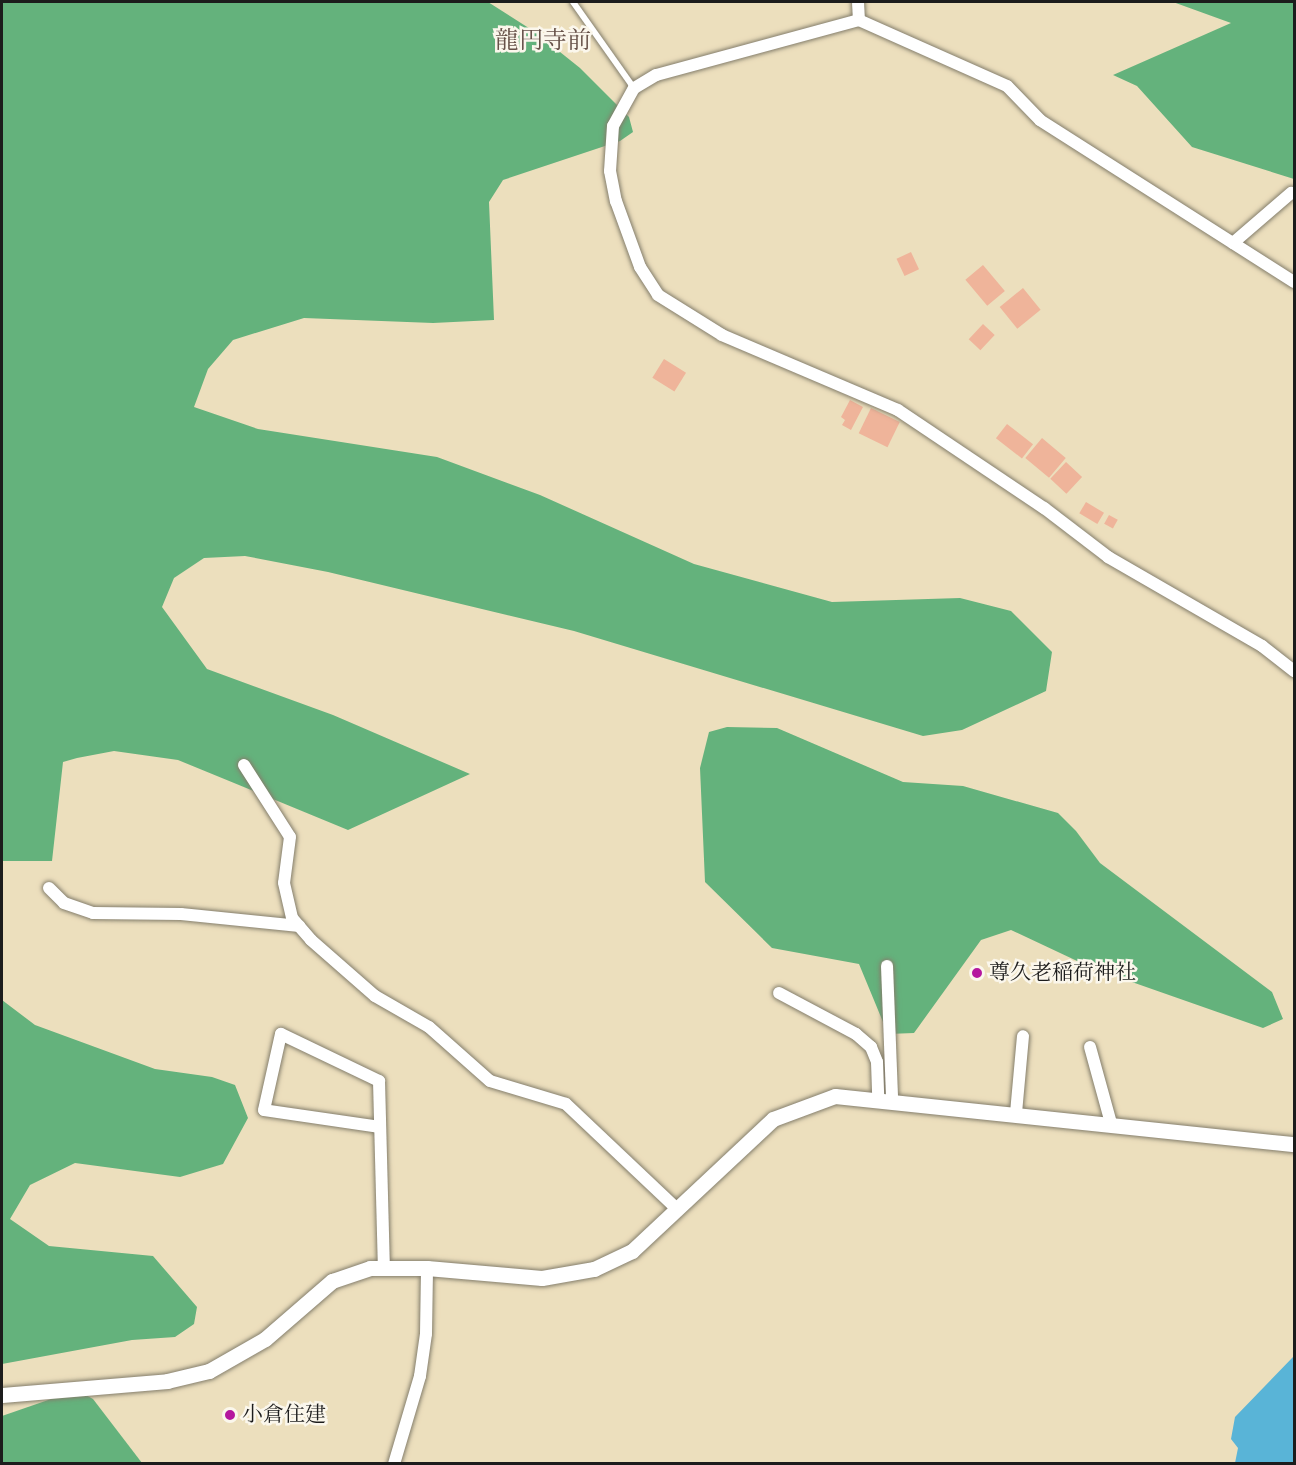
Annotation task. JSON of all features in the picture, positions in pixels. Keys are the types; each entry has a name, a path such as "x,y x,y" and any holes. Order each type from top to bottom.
{"street":[{"path":"858,2 859,20"},
{"path":"1294,282 1040,120 1006,86 859,20 685,64 634,88 613,126 610,171 625,230 640,267 658,295 722,335 898,410 1044,508 1108,557 1262,646 1294,670"},
{"path":"1233,243 1291,193"},
{"path":"244,765 290,837 284,883 292,918 299,926 375,996 429,1027 490,1080 566,1104 676,1208"},
{"path":"49,888 64,903 93,913 181,914 299,926"},
{"path":"885,1099 887,966"},
{"path":"779,993 856,1034 871,1047 878,1062 885,1099"},
{"path":"380,1127 264,1110 281,1034 379,1081 384,1266"},
{"path":"1016,1113 1023,1036"},
{"path":"1090,1047 1111,1123"},
{"path":"2,1395 167,1381 209,1371 264,1339 332,1281 384,1266 427,1268 502,1277 572,1276 632,1251 773,1119 835,1096 885,1099 1294,1144"},
{"path":"394,1464 420,1376 426,1334 427,1268"}],"lane":[{"path":"573,2 634,88"}],"green space":[{"path":"2,2 488,2 535,32 580,68 629,117 633,132 620,141 503,180 489,202 494,320 433,323 304,318 233,340 208,369 194,407 258,429 437,457 540,495 694,564 832,602 960,598 1011,611 1052,652 1046,691 962,730 923,736 574,631 328,572 245,556 204,558 174,578 162,607 207,669 333,715 470,774 348,830 178,760 114,751 63,762 52,861 2,861"},
{"path":"1173,2 1294,2 1294,179 1192,147 1137,86 1113,75 1231,23"},
{"path":"727,727 777,728 903,782 963,786 1058,813 1076,831 1100,863 1272,992 1283,1019 1263,1028 1092,968 1011,930 981,940 914,1033 888,1034 859,964 772,948 705,882 700,768 709,732"},
{"path":"2,1000 35,1025 155,1069 212,1077 235,1085 248,1118 223,1164 180,1177 75,1163 30,1185 10,1219 49,1246 153,1256 197,1307 194,1324 175,1337 132,1340 2,1364"},
{"path":"77,1390 93,1399 142,1463 2,1463 2,1416"}],"water":[{"path":"1294,1356 1294,1463 1235,1463 1238,1448 1231,1439 1235,1417"}],"building":[{"path":"911,252 919,269 905,276 896,259"},
{"path":"983,265 1005,291 987,306 965,280"},
{"path":"1023,288 1041,310 1017,329 1000,307"},
{"path":"983,324 995,335 980,350 969,339"},
{"path":"664,359 686,373 674,391 652,378"},
{"path":"850,400 863,407 851,430 842,425 845,420 841,417"},
{"path":"871,408 900,422 887,447 859,433"},
{"path":"1007,424 1033,444 1022,459 996,438"},
{"path":"1042,438 1066,458 1049,478 1025,458"},
{"path":"1066,462 1082,477 1066,494 1050,479"},
{"path":"1086,502 1104,513 1097,524 1079,513"},
{"path":"1109,515 1118,520 1113,529 1104,524"}],"place":[{"name":"尊久老稲荷神社","path":"977,973"},
{"name":"小倉住建","path":"230,1415"}],"district":[{"name":"龍円寺前","path":"543,41"}]}
